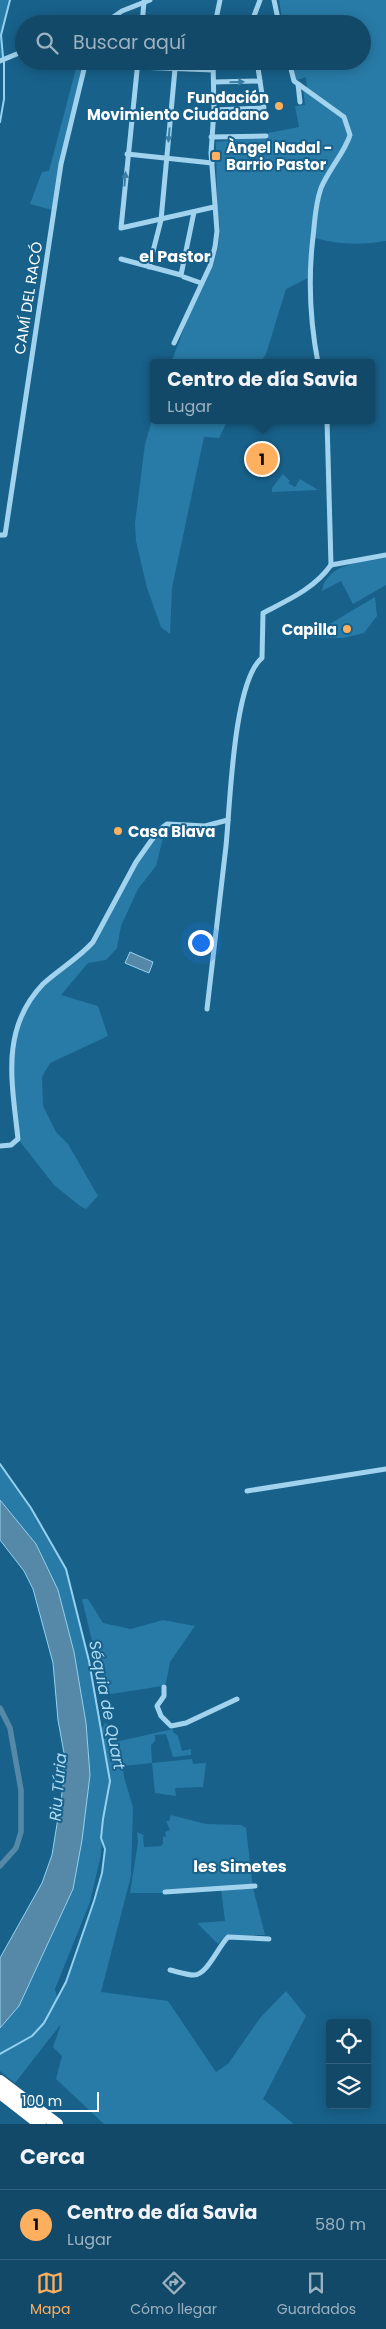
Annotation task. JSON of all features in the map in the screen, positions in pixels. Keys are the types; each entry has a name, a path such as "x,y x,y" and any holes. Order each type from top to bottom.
{"highway":[{"path":"0,2080 41,2121"},
{"path":"0,2093 41,2121 57,2124"}],"street":[{"path":"217,15 220,0"},
{"path":"254,15 260,0"},
{"path":"274,0 277,15"},
{"path":"116,15 147,1"},
{"path":"144,15 147,1"},
{"path":"0,61 15,54"},
{"name":"CAMÍ DEL RACÓ","path":"0,535 4,535 61,164 84,70"},
{"path":"137,70 127,154 121,228 214,207"},
{"path":"150,267 161,220 175,70"},
{"path":"174,343 210,266 215,247 217,230 214,207 211,137 214,110 213,70"},
{"path":"214,110 264,108 258,70"},
{"path":"292,70 300,102"},
{"path":"214,82 260,81"},
{"path":"296,83 344,117 350,135 342,152 333,163 315,208 310,257 312,330 317,359"},
{"path":"211,137 266,136"},
{"path":"127,154 212,163"},
{"path":"182,276 194,212"},
{"path":"121,259 201,283"},
{"path":"207,1009 235,738 249,680 256,663 262,658 263,613 321,579 331,565 326,424"},
{"path":"331,565 386,555"},
{"path":"0,1146 11,1145 18,1139 9,1076 9,1055 14,1031 31,996 44,983 85,951 93,942 136,862 158,831 167,824 205,826 228,820"},
{"path":"247,1491 386,1469"},
{"path":"164,1687 164,1696 157,1706 161,1716 171,1726 186,1723 237,1699"},
{"path":"165,1892 255,1886"},
{"path":"170,1970 194,1975 201,1973 206,1969 220,1945 228,1938 269,1939"}],"shaded area":[{"path":"0,0 10,0 1,35 3,58 0,58"},
{"path":"279,0 386,0 386,241 349,243 331,242 313,237 321,185 314,206 308,278 286,289 266,354 263,359 172,359 199,288 212,267 218,248 220,227 217,207 216,142 247,138 268,139 268,133 299,127 295,106 305,105 303,89 307,90 306,77 294,81 292,70 371,70 371,15 282,15"},
{"path":"76,70 84,70 52,210 30,204 42,172 49,171"},
{"path":"151,424 226,424 219,438 204,437 172,588 170,634 161,627 147,588 136,541 135,523 145,444"},
{"path":"283,474 290,481 288,483 295,487 300,479 318,490 272,492 272,488"},
{"path":"386,558 386,585 353,604 341,581 322,591 330,575 338,569 357,563"},
{"path":"375,597 377,616 364,633 343,638 308,637"},
{"path":"165,830 156,866 138,889 121,926 117,948 106,960 88,963 61,995 98,1006 108,1036 50,1063 42,1077 43,1106 56,1132 68,1144 98,1196 86,1209 54,1185 18,1139 9,1076 9,1055 21,1014 31,996 85,951 128,877 158,831"},
{"path":"130,952 153,962 149,973 125,963"},
{"path":"0,1464 31,1508 66,1569 89,1661 101,1730 106,1722 115,1742 173,1729 173,1732 178,1736 182,1751 191,1749 191,1755 173,1757 166,1734 155,1735 155,1741 151,1745 152,1763 123,1766 124,1777 133,1807 131,1876 101,1992 168,2001 216,2072 228,2064 260,2018 286,1991 306,2016 263,2099 294,2124 104,2124 56,2079 62,2056 53,2047 61,2024 15,2083 0,2071 0,2028 19,2006 73,1889 90,1775 86,1723 74,1652 58,1590 36,1544 0,1500","holes":["102,1840 105,1851 93,1903 71,1968 57,1997 55,1989 90,1902 101,1855"]},
{"path":"0,1500 36,1544 58,1590 74,1652 86,1723 90,1775 82,1840 73,1889 19,2006 0,2028 0,1958 42,1883 52,1855 63,1787 64,1753 58,1720 53,1663 33,1589 24,1571 0,1540"},
{"path":"82,1599 88,1599 103,1623 131,1629 163,1620 195,1626 170,1662 166,1683 162,1686 105,1695"},
{"path":"192,1759 193,1764 206,1763 203,1787 175,1788 176,1796 155,1793 152,1763"},
{"path":"171,1815 206,1824 241,1825 246,1828 253,1888 265,1935 226,1935 218,1944 197,1923 225,1921 221,1889 130,1893 138,1842 137,1832 145,1836 143,1836 144,1847 161,1846 163,1844 163,1836 166,1837 165,1832 170,1830 166,1821 169,1821"}],"waterway":[{"name":"Séquia de Quart","path":"3,57 1,35 10,0"},
{"name":"Séquia de Quart","path":"0,122 4,99 4,62"},
{"name":"Séquia de Quart","path":"0,1464 31,1508 66,1569 89,1661 110,1781 101,1838 105,1849 102,1873 66,1982 44,2023 32,2036 0,2054"},
{"path":"0,1708 10,1728 21,1790 21,1832 16,1848 0,1866"}],"place":[{"name":"Fundación Movimiento Ciudadano","path":"279,106"},
{"name":"Àngel Nadal - Barrio Pastor","path":"216,156"},
{"name":"Centro de día Savia","path":"262,459"},
{"name":"Capilla","path":"347,629"},
{"name":"Casa Blava","path":"118,831"}],"district":[{"name":"el Pastor","path":"175,256"},
{"name":"les Simetes","path":"240,1866"}],"water label":[{"name":"Riu Túria","path":"58,1787"}]}
